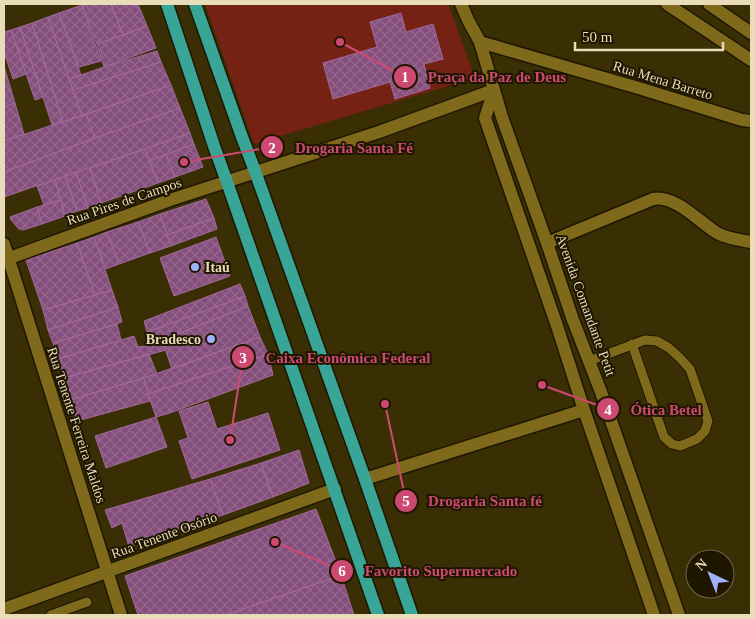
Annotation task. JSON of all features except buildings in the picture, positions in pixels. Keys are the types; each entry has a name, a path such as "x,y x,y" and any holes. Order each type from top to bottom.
{"main road":[{"path":"167,4 214,146 378,615"},
{"path":"195,4 412,615"}],"street":[{"name":"Avenida Comandante Petit","path":"462,4 480,42 502,117 572,320 601,392 679,615"},
{"path":"667,4 751,60"},
{"path":"709,4 751,33"},
{"name":"Rua Mena Barreto","path":"480,42 742,120 751,121"},
{"name":"Rua Pires de Campos","path":"6,259 255,171 379,132 494,90"},
{"path":"494,90 485,118 654,615"},
{"path":"547,243 609,216 659,198 668,200 687,211 718,234 727,238 751,242"},
{"name":"Rua Tenente Ferreira Maldos","path":"4,244 6,259 121,615"},
{"path":"556,326 572,320"},
{"path":"365,479 584,410"},
{"name":"Rua Tenente Osório","path":"4,609 334,490"}],"lane":[{"path":"589,361 632,344 645,340 657,341 669,348 690,370 708,421 705,431 697,439 680,446 672,444 664,437 632,344"},
{"path":"51,615 86,602"}],"shaded area":[{"path":"205,4 448,4 475,78 254,144"}],"place":[{"name":"Praça da Paz de Deus","path":"340,42"},
{"name":"Drogaria Santa Fé","path":"184,162"},
{"name":"Itaú","path":"195,267"},
{"name":"Bradesco","path":"211,339"},
{"name":"Ótica Betel","path":"542,385"},
{"name":"Drogaria Santa fé","path":"385,404"},
{"name":"Caixa Econômica Federal","path":"230,440"},
{"name":"Favorito Supermercado","path":"275,542"}]}
